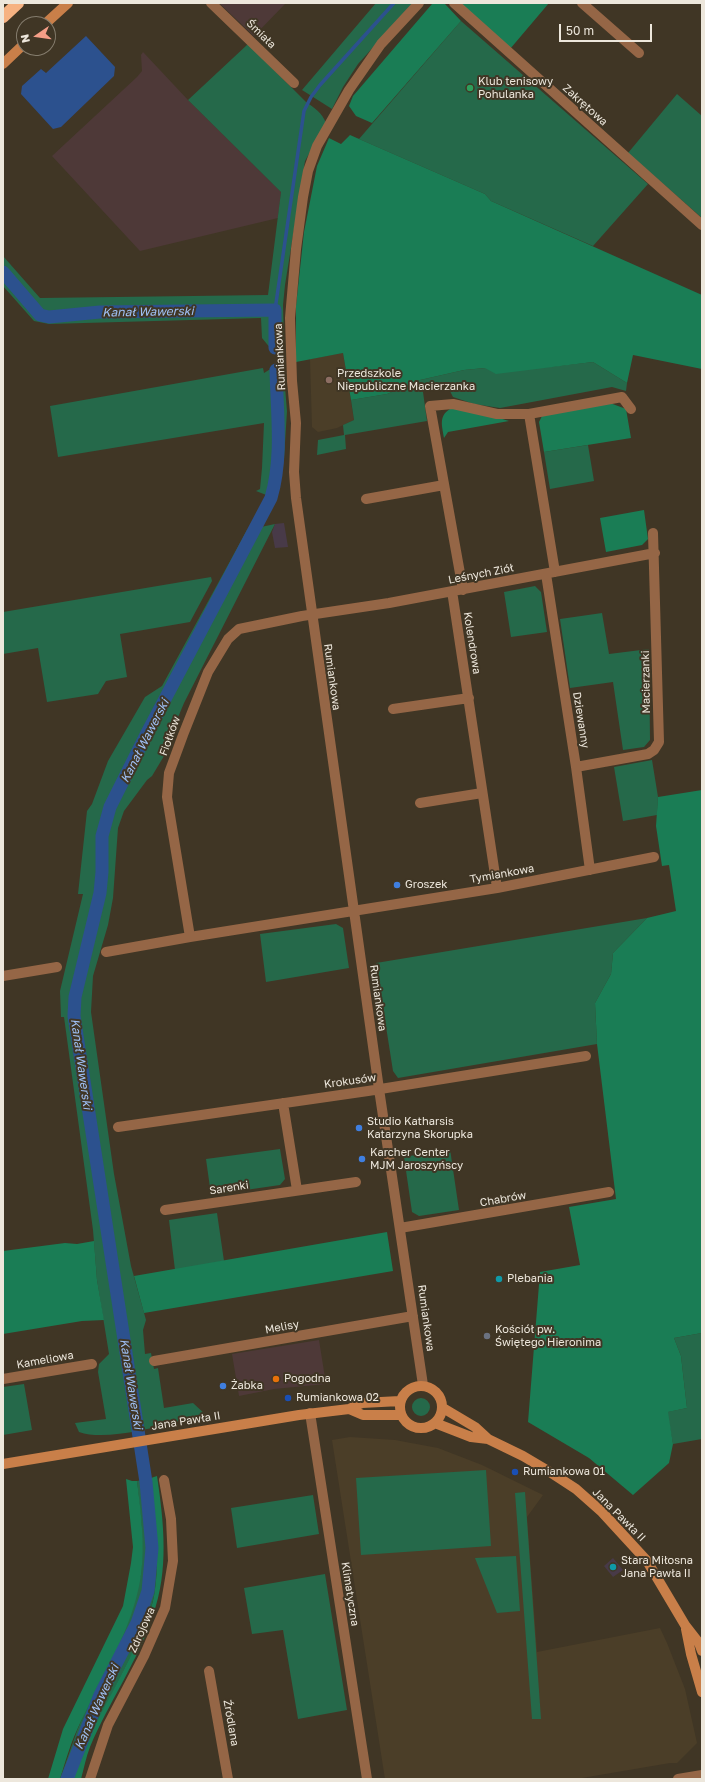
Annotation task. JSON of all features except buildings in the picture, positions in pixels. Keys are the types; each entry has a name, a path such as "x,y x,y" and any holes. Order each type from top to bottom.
{"highway":[{"path":"3,17 18,3"}],"street":[{"path":"54,16 68,3"},
{"name":"Śmiała","path":"211,3 294,83"},
{"name":"Rumiankowa","path":"419,3 381,44 349,90 317,146 308,172 303,197 296,249 290,318 292,381 296,423 294,472 295,491 353,910 423,1385"},
{"name":"Zakrętowa","path":"454,3 702,224"},
{"path":"582,3 638,53"},
{"path":"3,64 16,52"},
{"path":"463,590 430,406 453,404 497,414 529,414 622,397 631,409"},
{"name":"Dziewanny","path":"529,414 590,870"},
{"path":"366,499 444,485"},
{"name":"Macierzanki","path":"576,767 648,754 654,750 659,742 655,553 653,533"},
{"name":"Leśnych Ziół","path":"311,615 463,590 655,553"},
{"name":"Kolendrowa","path":"452,591 497,888"},
{"name":"Fiołków","path":"190,937 167,797 170,773 183,735 208,672 228,639 239,629 311,615"},
{"path":"393,709 469,698"},
{"path":"420,803 482,793"},
{"name":"Tymiankowa","path":"353,910 497,888 654,857"},
{"path":"106,952 353,910"},
{"path":"3,976 57,967"},
{"name":"Krokusów","path":"118,1127 379,1089 586,1056"},
{"path":"283,1103 296,1190"},
{"name":"Sarenki","path":"165,1210 356,1182"},
{"name":"Chabrów","path":"400,1228 609,1192"},
{"name":"Melisy","path":"154,1362 413,1316"},
{"name":"Kameliowa","path":"3,1379 92,1364"},
{"path":"423,1385 435,1390 442,1401 443,1408 442,1414 430,1427 416,1428 405,1420 401,1414 400,1401 409,1389 423,1385"},
{"name":"Jana Pawła II","path":"3,1464 310,1413 349,1409 362,1403 400,1401"},
{"name":"Jana Pawła II","path":"443,1408 475,1427 488,1439 523,1456 576,1489 602,1512 647,1561 685,1625 699,1643 702,1651"},
{"name":"Jana Pawła II","path":"349,1409 363,1415 401,1414"},
{"name":"Klimatyczna","path":"310,1413 367,1779"},
{"name":"Jana Pawła II","path":"435,1423 471,1437 488,1439"},
{"name":"Zdrojowa","path":"90,1779 108,1725 144,1656 165,1608 173,1561 172,1520 164,1480"},
{"name":"Jana Pawła II","path":"685,1625 691,1654 702,1692"},
{"name":"Źródlana","path":"209,1671 228,1779"},
{"path":"678,1779 702,1775"}],"shaded area":[{"path":"219,3 286,3 254,36"},
{"path":"143,52 188,100 281,192 278,218 140,251 52,156 137,77 142,71 141,55"},
{"name":"Przedszkole Niepubliczne Macierzanka","path":"343,353 354,420 337,428 318,432 312,427 310,359"},
{"path":"284,523 288,547 275,548 272,532 275,524"},
{"path":"319,1340 326,1384 274,1389 239,1396 232,1354"},
{"path":"350,1437 395,1440 438,1448 482,1465 543,1495 527,1517 537,1652 660,1628 685,1689 697,1743 677,1763 576,1779 385,1779 332,1440"},
{"path":"613,1558 623,1570 613,1577 604,1566"}],"green space":[{"path":"376,3 413,3 358,64 343,87 332,109 302,90"},
{"path":"460,3 549,3 510,49"},
{"path":"432,4 445,4 461,21 372,123 356,116 349,106 353,96"},
{"name":"Klub tenisowy Pohulanka","path":"461,21 648,184 593,246 491,201 485,194 359,139"},
{"path":"248,44 306,102 318,111 326,123 305,161 285,285 283,305 284,341 278,348 271,349 262,338 261,318 49,324 34,321 3,286 3,256 40,298 268,295 281,192 188,100"},
{"path":"677,94 702,116 702,218 628,153"},
{"path":"350,135 485,194 491,201 702,295 702,369 633,355 627,383 593,362 496,374 485,368 464,370 420,380 387,394 351,400 343,353 296,362 296,306 304,232 317,166 329,138 341,144"},
{"path":"593,362 627,383 626,391 612,387 500,408 474,404 453,397 448,387 434,387 423,392 427,421 345,435 346,449 317,455 318,440 344,435 343,425 354,420 351,400 387,394 420,380 464,370 485,368 549,367"},
{"path":"263,368 264,373 272,368 278,368 284,375 287,411 284,459 274,498 256,491 260,489 264,423 58,457 50,406"},
{"path":"610,403 626,409 631,438 544,452 539,422 543,414"},
{"path":"452,408 489,415 509,421 448,432 444,438 442,425 443,417"},
{"path":"588,445 594,481 550,489 544,452"},
{"path":"644,510 648,539 642,545 606,552 600,518"},
{"path":"275,524 184,703 169,739 164,756 152,776 147,780 124,811 118,828 113,898 108,925 93,976 91,1012 114,1174 131,1266 146,1320 143,1330 145,1354 151,1353 154,1369 158,1368 164,1408 193,1403 206,1415 180,1420 174,1424 126,1433 101,1435 79,1432 75,1423 106,1419 98,1372 99,1364 109,1354 97,1280 93,1230 64,1017 61,1017 60,991 83,894 78,894 87,811 92,804 108,761 145,697 162,686 247,530"},
{"path":"211,577 212,581 190,622 120,634 127,677 106,681 98,694 47,702 38,648 3,654 3,612"},
{"path":"535,586 541,592 547,632 511,637 504,592"},
{"path":"602,613 609,654 649,649 650,740 644,747 623,750 613,682 570,688 560,619"},
{"path":"652,760 658,797 657,815 623,821 614,767"},
{"path":"702,790 702,1333 674,1338 681,1356 687,1408 668,1412 673,1444 669,1463 633,1495 589,1458 528,1422 540,1272 580,1265 569,1207 616,1199 597,1044 595,1003 611,974 613,953 647,918 676,911 669,865 662,866 656,826 658,797"},
{"path":"647,918 613,953 611,974 595,1003 597,1044 398,1078 393,1071 376,963"},
{"path":"336,924 343,928 349,968 266,982 260,934"},
{"path":"280,1149 285,1179 280,1185 211,1195 206,1159"},
{"path":"450,1149 459,1210 419,1216 412,1212 404,1157"},
{"path":"217,1213 224,1261 175,1270 169,1220"},
{"path":"387,1232 393,1271 144,1313 134,1276"},
{"path":"94,1241 97,1280 104,1320 82,1321 3,1334 3,1251"},
{"path":"702,1333 702,1439 673,1444 667,1412 687,1408 681,1356 674,1338"},
{"path":"24,1384 32,1430 3,1435 3,1387"},
{"path":"417,1398 425,1398 430,1403 428,1414 425,1416 417,1416 412,1411 412,1403"},
{"path":"486,1470 491,1546 361,1555 356,1478"},
{"path":"157,1476 162,1511 164,1546 158,1598 140,1649 90,1747 81,1779 72,1779 86,1744 129,1659 145,1625 151,1608 156,1582 157,1552 151,1478"},
{"path":"151,1478 157,1567 154,1596 148,1618 129,1660 94,1729 72,1779 60,1779 77,1731 141,1575 142,1529 137,1481"},
{"path":"126,1479 137,1481 141,1516 143,1540 142,1563 137,1595 131,1615 115,1654 74,1736 60,1779 48,1779 63,1729 123,1606 133,1547"},
{"path":"525,1492 541,1719 532,1719 515,1493"},
{"path":"313,1495 319,1534 237,1548 231,1508"},
{"path":"516,1556 520,1611 497,1613 475,1558"},
{"path":"325,1574 347,1710 298,1719 283,1630 252,1634 244,1588"}],"water":[{"path":"86,36 115,67 114,76 61,127 53,129 21,94 22,86 41,69 46,73"}],"waterway":[{"path":"275,310 304,111 311,97 320,85 394,3"},
{"name":"Kanał Wawerski","path":"3,272 40,315 49,317 100,312 275,310 275,348"},
{"name":"Kanał Wawerski","path":"67,1779 100,1695 137,1623 148,1591 152,1548 146,1482 74,1016 75,997 100,893 102,872 102,836 110,807 146,735 271,498 275,482 278,451 276,370"}],"place":[{"name":"Klub tenisowy Pohulanka","path":"470,88"},
{"name":"Przedszkole Niepubliczne Macierzanka","path":"329,380"},
{"name":"Groszek","path":"397,885"},
{"name":"Studio Katharsis Katarzyna Skorupka","path":"359,1128"},
{"name":"Karcher Center MJM Jaroszyńscy","path":"362,1159"},
{"name":"Plebania","path":"499,1279"},
{"name":"Kościół pw. Świętego Hieronima","path":"487,1336"},
{"name":"Pogodna","path":"276,1379"},
{"name":"Żabka","path":"223,1386"},
{"name":"Rumiankowa 02","path":"288,1398"},
{"name":"Rumiankowa 01","path":"515,1472"},
{"name":"Stara Miłosna Jana Pawła II","path":"613,1567"}]}
